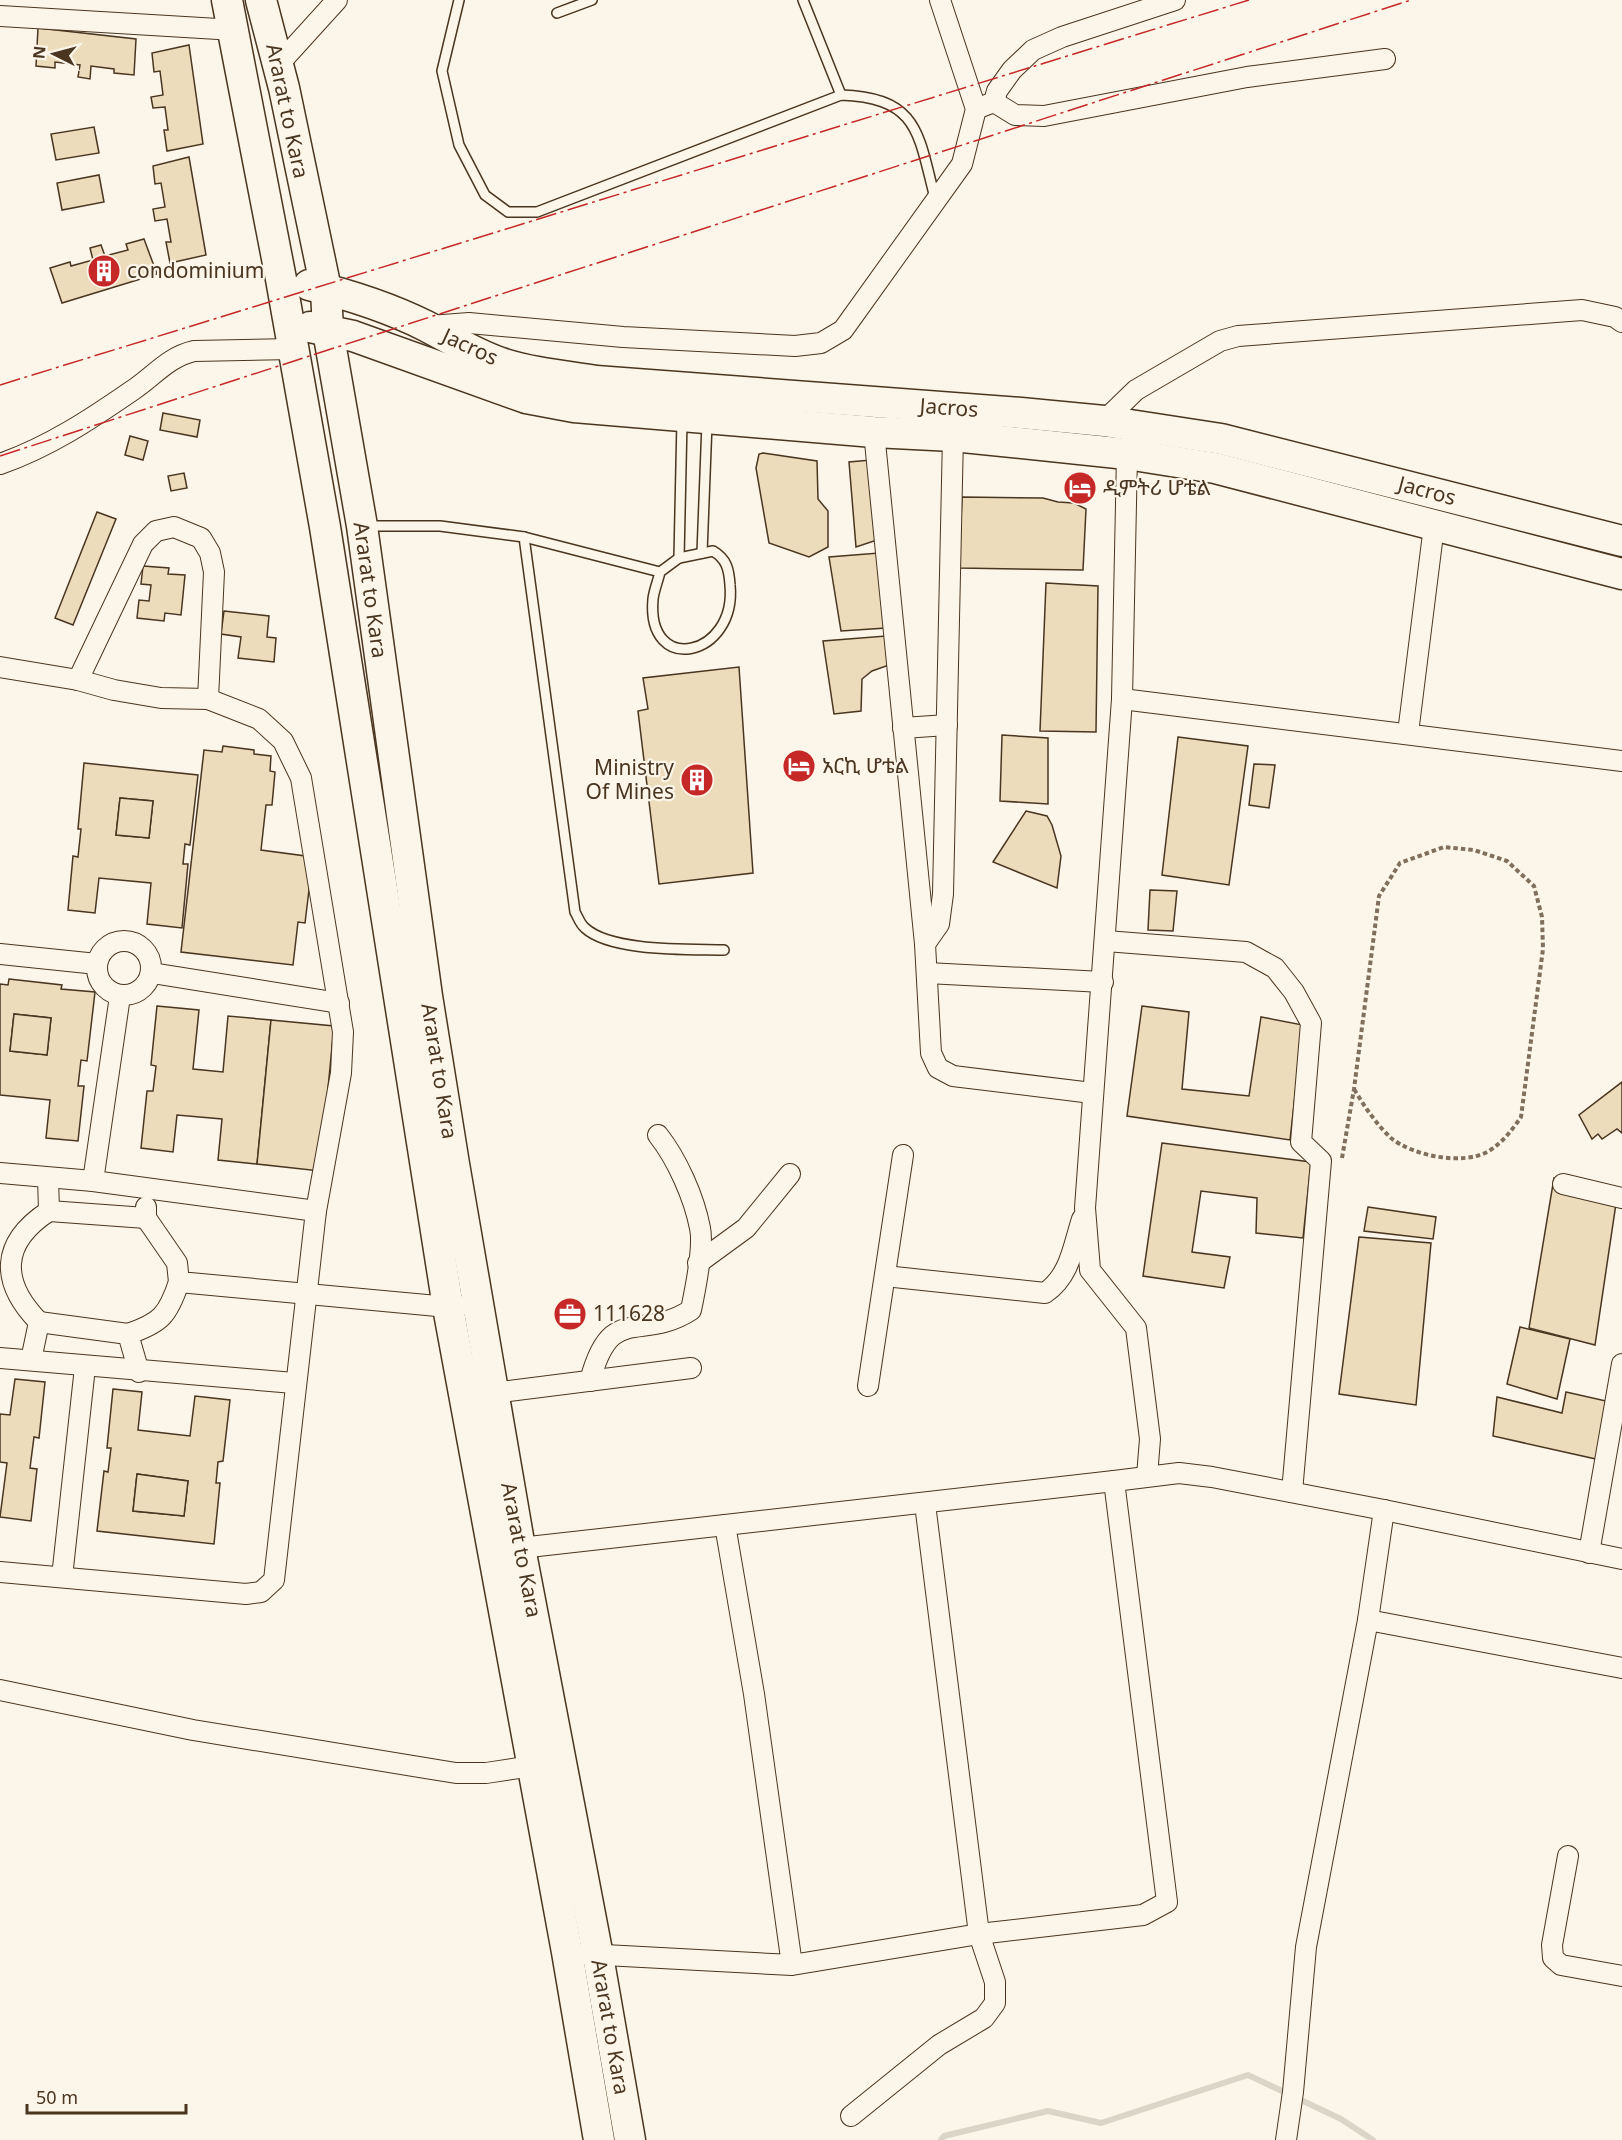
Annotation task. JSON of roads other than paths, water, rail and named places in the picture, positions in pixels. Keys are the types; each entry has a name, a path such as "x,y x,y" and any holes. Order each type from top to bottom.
{"main road":[{"name":"Ararat to Kara","path":"227,0 235,30 251,131 281,279 349,673 448,1307 567,1952 599,2140"},
{"name":"Ararat to Kara","path":"261,0 279,65 326,289 328,331 362,526 427,996 520,1548 598,1956 630,2140"},
{"name":"Jacros","path":"281,279 367,300 427,327 459,346 500,363 538,373 596,381 1104,421 1221,439 1622,541"},
{"name":"Jacros","path":"291,336 328,331 353,336 526,398 574,407 874,432 953,436 1127,454 1215,468 1622,574"},
{"path":"1215,468 1221,439"}],"street":[{"path":"279,65 337,0"},
{"path":"940,0 985,106"},
{"path":"427,327 469,323 657,339 795,346 821,343 843,330 937,203 962,164 985,106 1012,70 1033,50 1062,37 1175,0"},
{"path":"0,16 235,30"},
{"path":"985,106 1015,115 1044,116 1247,77 1385,59"},
{"path":"1104,421 1136,390 1220,341 1238,336 1582,310 1615,317 1622,322"},
{"path":"0,464 27,454 86,423 144,383 172,357 182,353 291,336"},
{"path":"874,432 925,944 931,1053 938,1068 952,1076 1092,1093"},
{"path":"925,944 939,924 944,894 953,436"},
{"path":"1127,454 1122,699 1085,1208 1090,1270 1136,1328 1150,1439 1147,1476"},
{"path":"1408,733 1434,526"},
{"path":"78,680 143,544 156,531 174,527 201,538 210,552 214,572 208,699"},
{"path":"0,667 78,680 114,690 161,698 208,699 259,719 283,741 301,778 343,1032 341,1073 316,1211 294,1383 274,1580 261,1592 246,1594 0,1572"},
{"path":"1122,699 1622,761"},
{"path":"903,728 947,725"},
{"path":"130,941 143,947 151,959 152,973 146,987 134,995 120,996 106,990 98,978 97,964 103,950 115,942 130,941"},
{"path":"1106,941 1246,952 1275,968 1294,992 1311,1023 1301,1142 1321,1161 1292,1492"},
{"path":"0,954 97,964"},
{"path":"152,973 339,1003"},
{"path":"927,973 1102,982"},
{"path":"93,1181 120,996"},
{"path":"590,1381 603,1343 611,1335 627,1328 674,1321 690,1310 698,1263 700,1229 674,1155 658,1135"},
{"path":"868,1386 903,1155"},
{"path":"0,1173 93,1181 316,1211"},
{"path":"698,1263 746,1228 790,1174"},
{"path":"48,1178 49,1211"},
{"path":"1563,1184 1622,1198"},
{"path":"146,1189 146,1218 177,1263 179,1282 170,1309 153,1325 128,1334 39,1322 21,1308 7,1288 3,1265 10,1244 29,1223 49,1211 146,1218"},
{"path":"885,1276 1045,1293 1057,1284 1067,1270 1085,1208"},
{"path":"179,1282 306,1296 448,1307 478,1303"},
{"path":"31,1360 39,1322"},
{"path":"128,1334 139,1372"},
{"path":"0,1358 139,1372 294,1383"},
{"path":"1589,1553 1622,1364"},
{"path":"62,1577 85,1367"},
{"path":"494,1393 691,1368"},
{"path":"520,1548 925,1504 1179,1473 1292,1492 1622,1559"},
{"path":"567,1952 598,1956 792,1965 979,1934 1143,1915 1167,1902 1114,1481"},
{"path":"851,2116 939,2045 984,2018 995,2003 995,1982 979,1934 925,1504"},
{"path":"1286,2140 1293,2092 1306,1947 1368,1620 1384,1510"},
{"path":"725,1526 754,1694 792,1965"},
{"path":"1368,1620 1622,1668"},
{"path":"0,1690 193,1730 456,1773 486,1773 532,1766"},
{"path":"1568,1856 1552,1945 1553,1958 1561,1965 1622,1976"}],"lane":[{"path":"459,0 442,71 459,146 485,195 508,212 537,212 841,95 872,96 899,109 917,130 937,203"},
{"path":"557,14 592,0"},
{"path":"802,0 841,95"},
{"path":"695,416 702,553"},
{"path":"679,558 695,416"},
{"path":"362,526 440,526 524,537 660,572"},
{"path":"524,537 575,912 584,927 601,937 648,948 724,950"},
{"path":"713,551 723,557 729,572 731,597 723,627 704,645 690,651 670,647 660,637 653,599 660,572 679,558 713,551"}],"waterway":[{"path":"941,2140 944,2136 1048,2111 1101,2123 1248,2075 1341,2119 1373,2140"}],"place":[{"name":"condominium","path":"104,271"},
{"name":"ዲምትሪ ሆቴል","path":"1080,488"},
{"name":"አርኪ ሆቴል","path":"799,766"},
{"name":"Ministry Of Mines","path":"697,780"},
{"name":"111628","path":"570,1314"}]}
